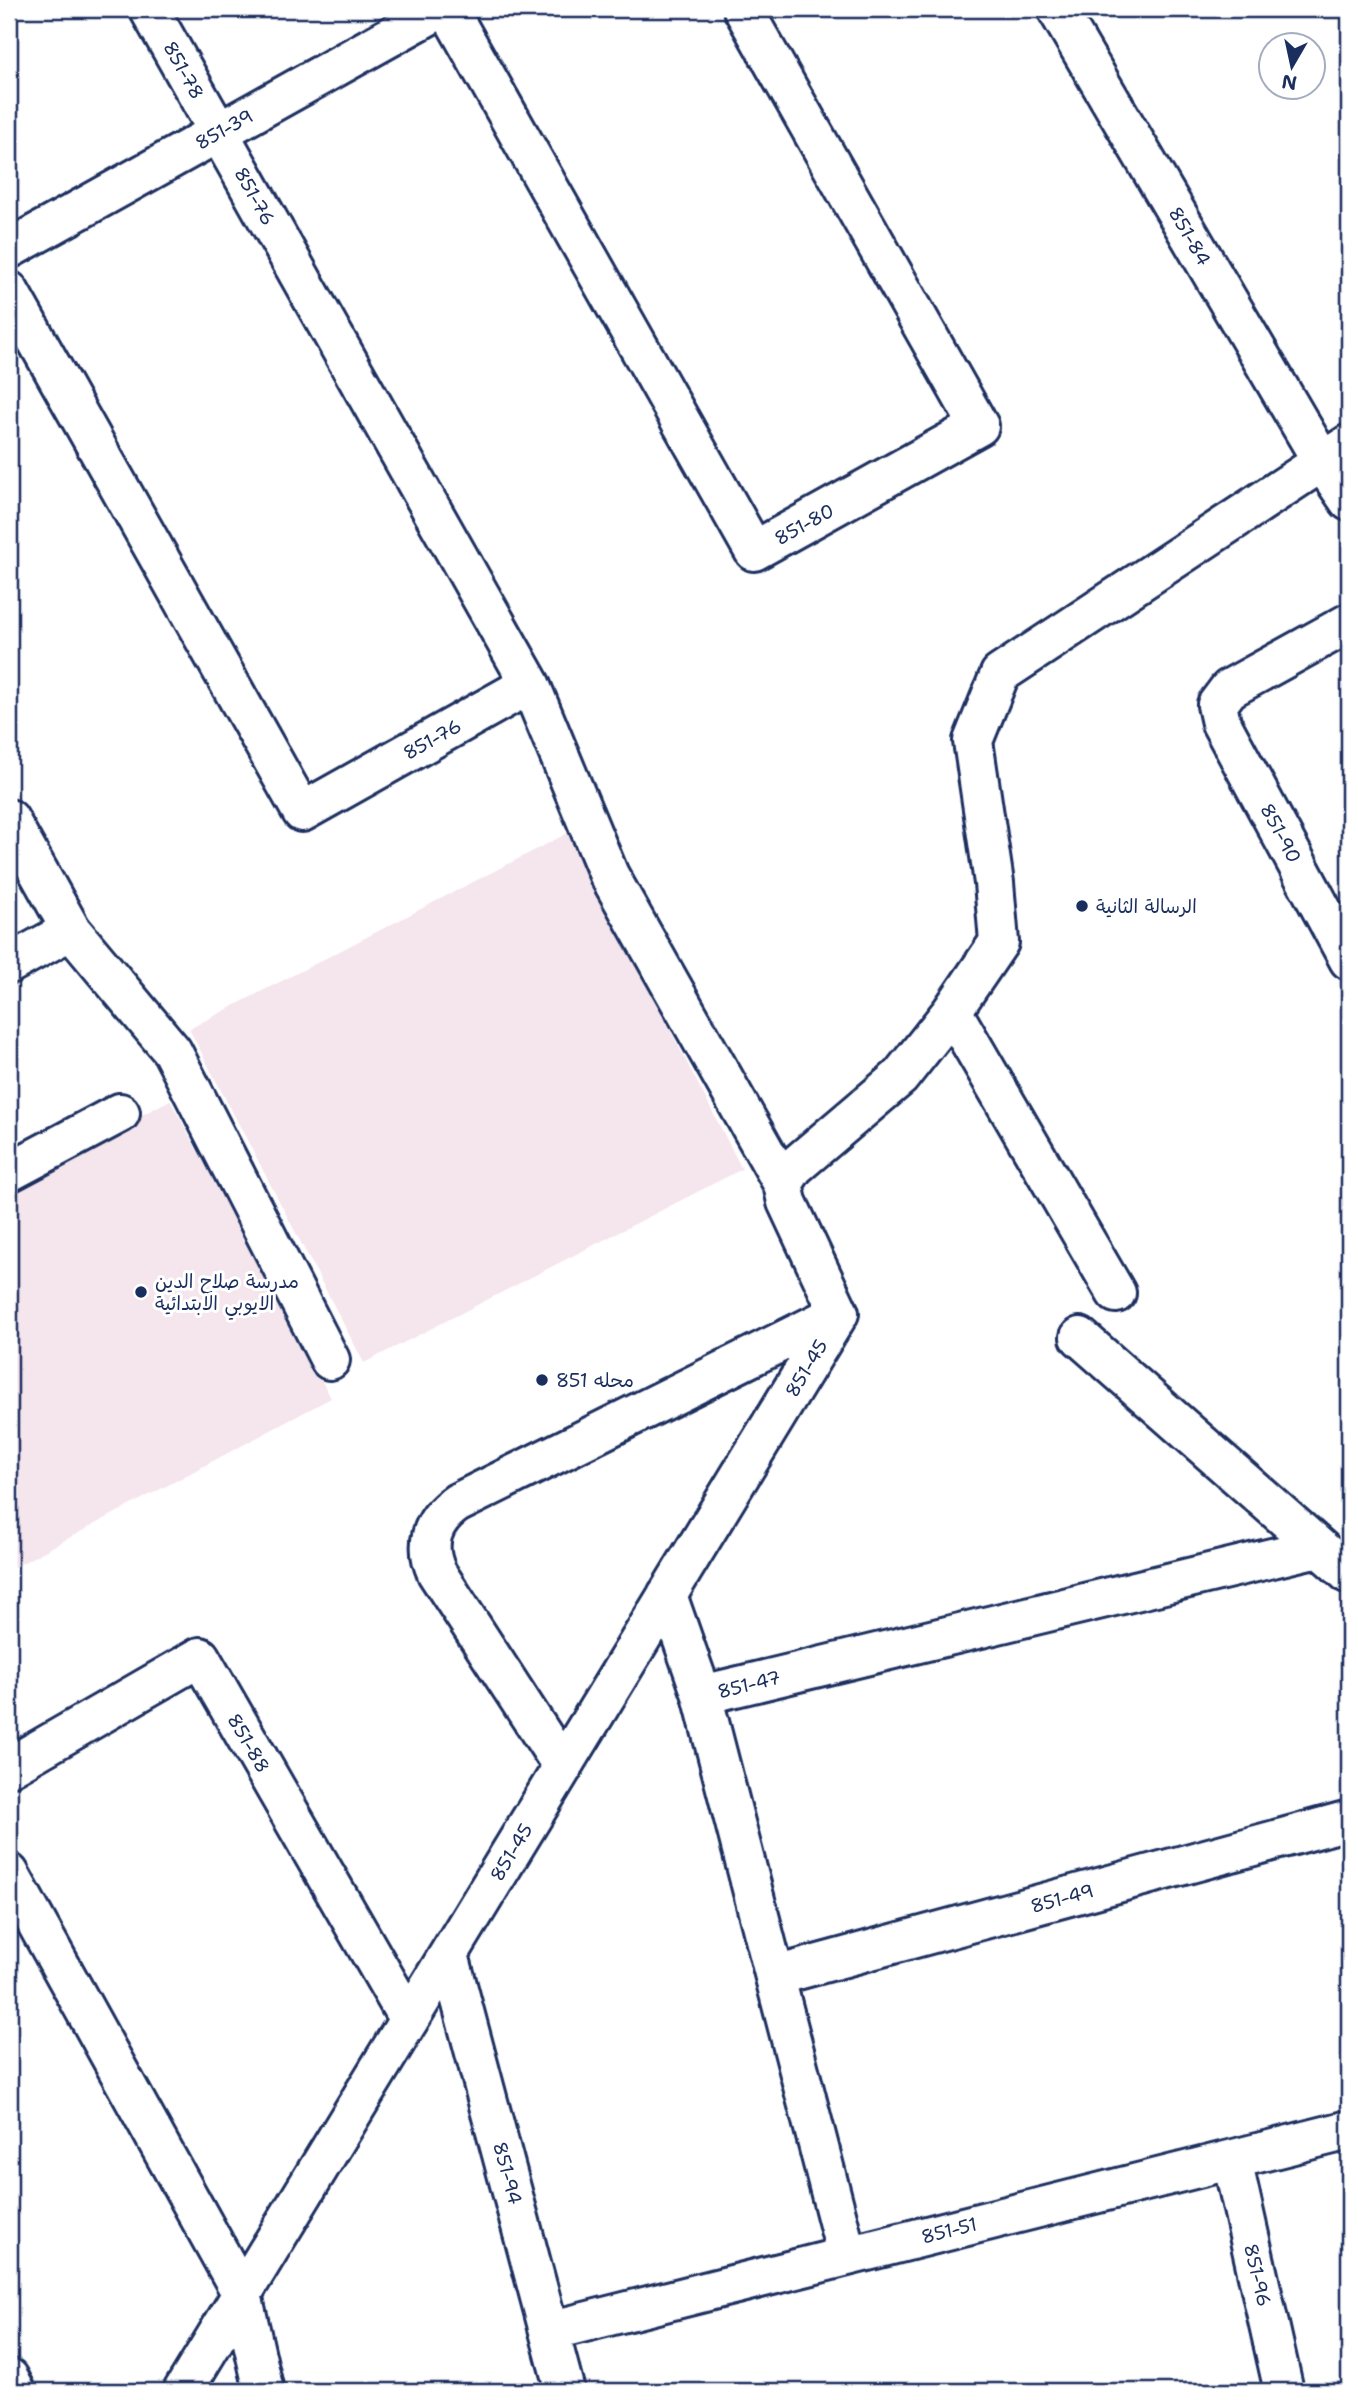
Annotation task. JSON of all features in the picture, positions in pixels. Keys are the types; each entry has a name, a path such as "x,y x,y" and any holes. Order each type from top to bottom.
{"street":[{"name":"851-78","path":"149,9 218,132"},
{"name":"851-39","path":"9,249 440,9"},
{"name":"851-80","path":"448,9 754,551 979,426 743,9"},
{"name":"851-84","path":"1057,9 1336,454 1349,501"},
{"name":"851-76","path":"9,291 302,811 530,684 218,132"},
{"path":"783,1184 793,1167 900,1077 952,1011 999,942 994,883 973,741 1000,674 1336,454"},
{"name":"851-90","path":"1349,623 1229,689 1217,705 1221,723 1349,960"},
{"path":"530,684 609,875 783,1184 786,1202 839,1313 457,1503 437,1522 429,1548 437,1573 563,1767"},
{"path":"9,820 71,930 172,1051 330,1360"},
{"path":"9,964 71,930"},
{"path":"952,1011 1116,1293"},
{"path":"9,1172 120,1113"},
{"name":"851-45","path":"183,2391 839,1313"},
{"path":"1080,1337 1349,1574"},
{"name":"851-47","path":"847,2256 702,1695 1318,1547"},
{"path":"667,1595 702,1695"},
{"name":"851-88","path":"9,1767 200,1657 409,2020"},
{"name":"851-49","path":"775,1976 1349,1820"},
{"path":"9,1873 242,2294 264,2391"},
{"name":"851-94","path":"449,1955 565,2391"},
{"name":"851-51","path":"549,2331 1349,2130"},
{"name":"851-96","path":"1232,2160 1284,2391"},
{"path":"9,2378 16,2391"}],"shaded area":[{"path":"568,833 742,1169 364,1363 189,1029"},
{"name":"مدرسة صلاح الدين الايوبي الابتدائية","path":"170,1100 331,1398 9,1570 9,1186"}],"place":[{"name":"الرسالة الثانية","path":"1082,906"},
{"name":"مدرسة صلاح الدين الايوبي الابتدائية","path":"141,1292"},
{"name":"محله 851","path":"542,1380"}]}
